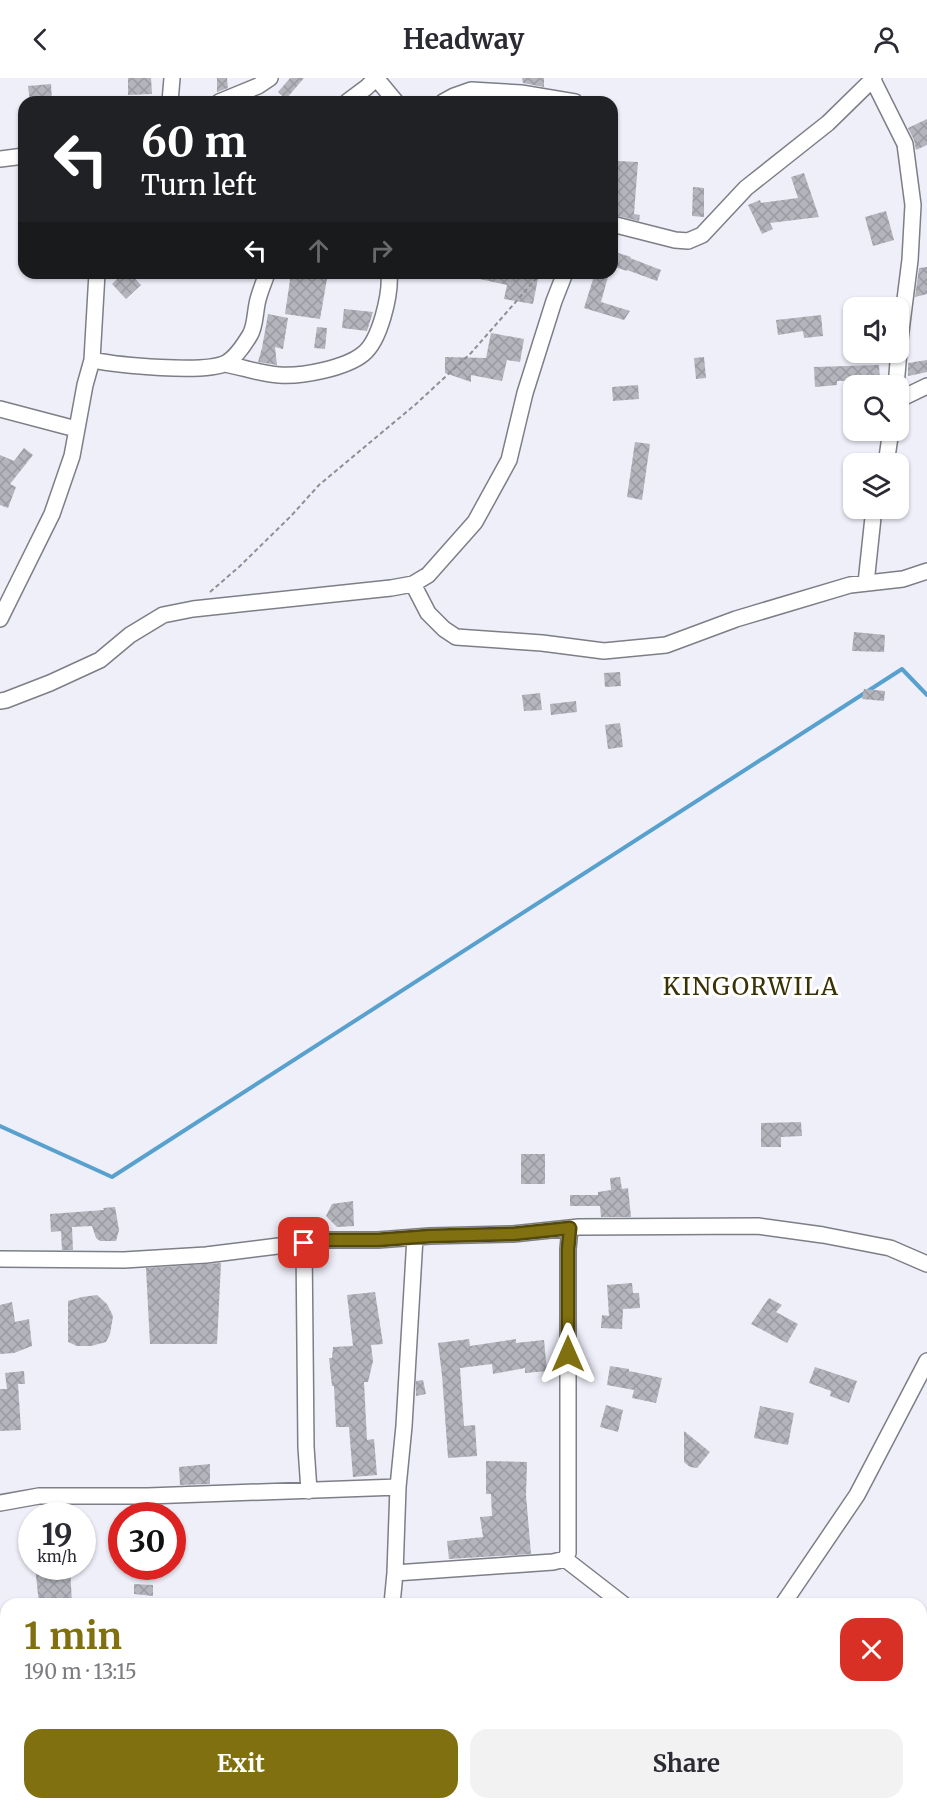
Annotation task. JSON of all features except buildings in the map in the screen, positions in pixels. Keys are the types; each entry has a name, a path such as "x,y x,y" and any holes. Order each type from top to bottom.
{"street":[{"path":"170,96 172,78"},
{"path":"234,96 258,86 270,78"},
{"path":"355,96 376,78 391,96"},
{"path":"618,226 675,240 688,241 702,235 746,188 828,123 873,79 905,144 913,205 910,260 897,375"},
{"path":"454,96 471,90 539,96"},
{"path":"0,159 18,157"},
{"path":"0,619 52,514 72,456 92,360 97,279"},
{"path":"92,360 120,366 151,367 208,368 225,364 234,357 251,333 257,301 265,279"},
{"path":"225,364 279,375 316,373 363,354 372,345 386,310 390,279"},
{"path":"0,701 50,683 100,660 130,635 163,615 193,609 413,584 428,575 475,522 510,460 525,393 554,301 563,279"},
{"path":"909,395 927,386"},
{"path":"0,409 76,429"},
{"path":"866,583 873,519"},
{"path":"413,584 428,613 456,637 543,643 604,651 666,645 736,619 850,585 903,579 927,571"},
{"path":"0,1259 124,1260 206,1255 326,1240 513,1234 570,1228 758,1226 890,1248 927,1264"},
{"path":"565,1559 569,1548 567,1476 570,1228"},
{"path":"393,1598 415,1237"},
{"path":"304,1243 306,1447 309,1491"},
{"path":"787,1598 857,1495 927,1361"},
{"path":"0,1503 39,1496 148,1496 398,1487"},
{"path":"395,1573 554,1562 565,1559"},
{"path":"565,1559 615,1598"}],"path":[{"path":"193,609 291,516 319,485 416,404 471,353 536,279"}],"waterway":[{"path":"0,1126 112,1177 902,669 927,695"}],"district":[{"name":"KINGORWILA","path":"751,987"}],"route":[{"path":"304,1243 326,1240 513,1234 570,1228 568,1354"}]}
